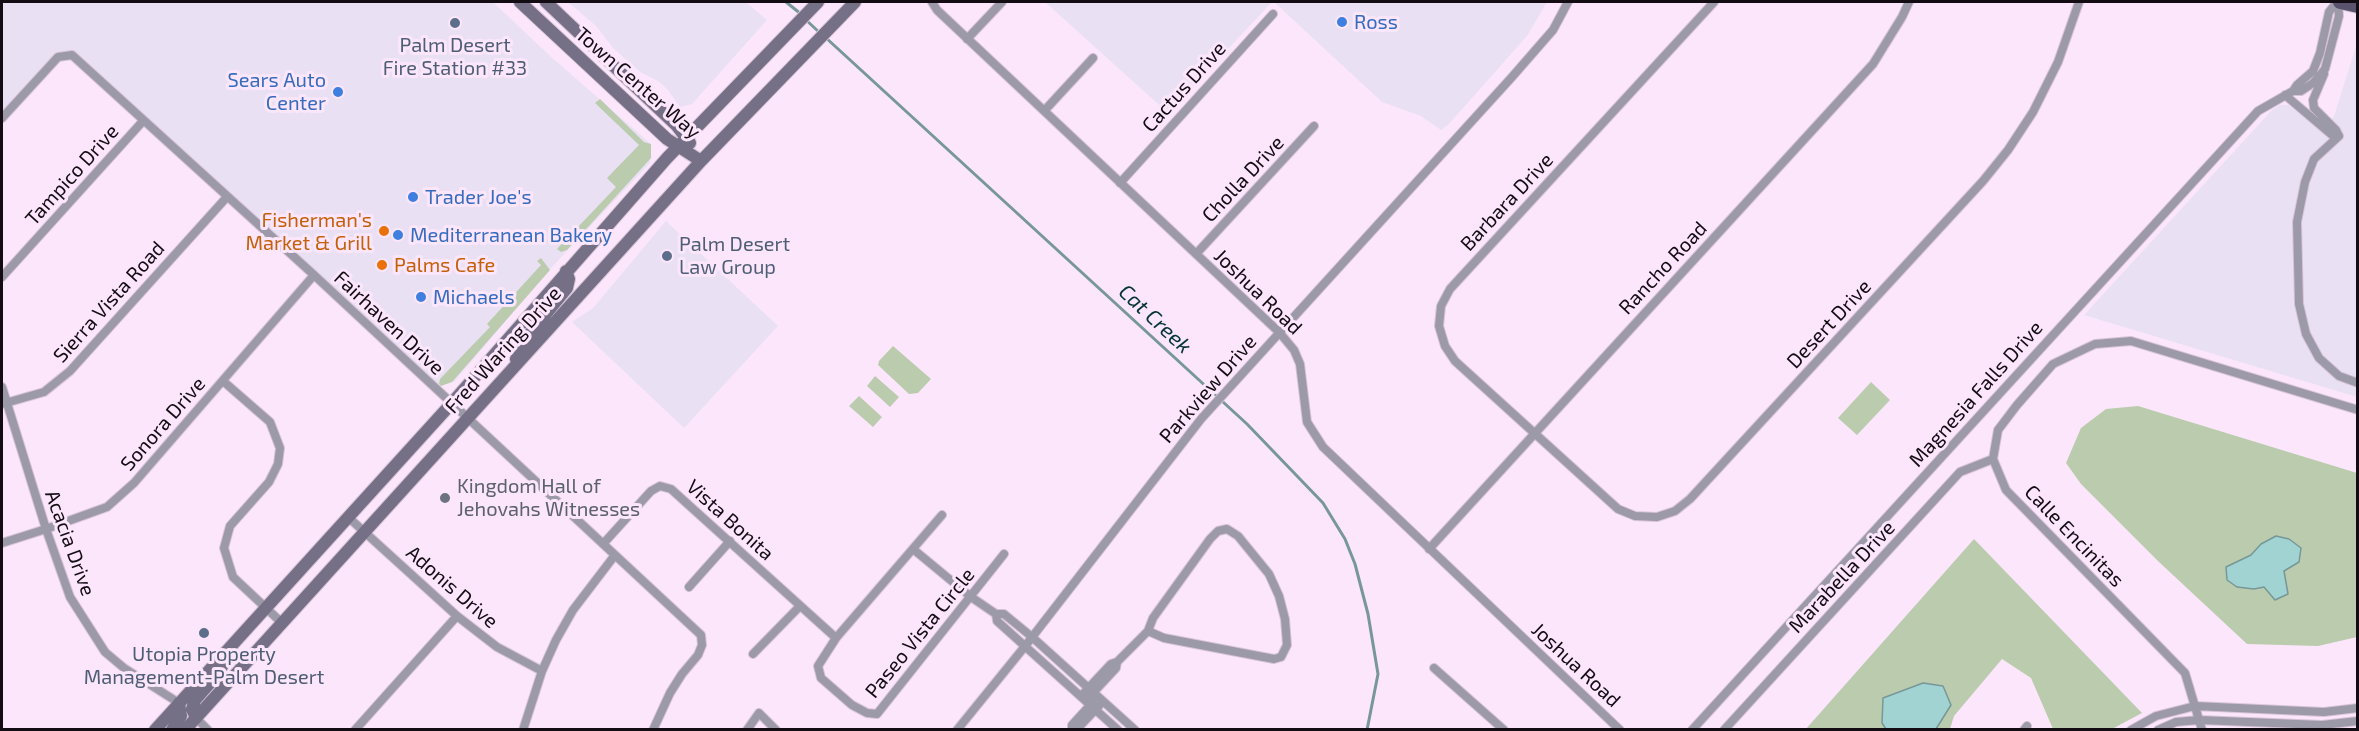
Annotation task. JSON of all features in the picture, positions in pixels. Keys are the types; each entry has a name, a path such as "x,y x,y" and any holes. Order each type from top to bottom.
{"main road":[{"name":"Town Center Way","path":"520,2 677,147 701,161"},
{"name":"Town Center Way","path":"546,2 654,103 687,137 701,161"},
{"name":"Fred Waring Drive","path":"155,729 452,404 566,271 677,147 818,2"},
{"path":"2338,2 2358,6"},
{"name":"Fred Waring Drive","path":"185,729 701,161 851,5"},
{"path":"510,371 524,341 567,288 569,279 566,271"},
{"path":"196,718 192,709 195,700 218,674 233,645"},
{"path":"172,729 181,716 179,703"}],"street":[{"name":"Joshua Road","path":"932,2 937,10 967,39 1279,332 1294,350 1300,364 1307,422 1319,442 1620,729"},
{"path":"967,39 1002,2"},
{"name":"Parkview Drive","path":"957,729 1026,645 1201,419 1540,46 1553,30 1568,2"},
{"name":"Barbara Drive","path":"1534,433 1455,361 1445,346 1439,326 1441,306 1450,289 1713,2"},
{"name":"Rancho Road","path":"1429,549 1873,64 1909,2"},
{"name":"Desert Drive","path":"1534,433 1618,509 1635,516 1646,517 1657,517 1675,511 1690,499 1983,181 2008,150 2033,112 2058,62 2079,2"},
{"name":"Magnesia Falls Drive","path":"2289,93 2301,92 2313,83 2325,67 2339,16 2338,2"},
{"name":"Magnesia Falls Drive","path":"1692,729 2258,111 2289,93 2313,71 2318,62 2329,12 2338,2"},
{"name":"Cactus Drive","path":"1120,183 1273,14"},
{"name":"Fairhaven Drive","path":"2,118 58,57 72,55 226,198 314,275 701,635 702,645 698,655 670,693 653,729"},
{"path":"1045,110 1093,58"},
{"path":"2325,67 2313,104 2316,113 2336,130 2339,136"},
{"path":"2289,93 2332,135 2339,136"},
{"name":"Tampico Drive","path":"2,277 143,121"},
{"name":"Cholla Drive","path":"1196,254 1314,126"},
{"path":"2339,136 2314,159 2305,182 2297,222 2298,294 2306,334 2319,358 2338,376 2358,383"},
{"name":"Sierra Vista Road","path":"4,404 44,392 70,371 226,198"},
{"name":"Sonora Drive","path":"2,543 46,530 106,507 134,483 314,275"},
{"path":"1993,459 1998,430 2053,364 2095,344 2131,341 2358,411"},
{"path":"223,381 270,422 280,448 278,464 269,482 230,526 224,548 233,577 282,623"},
{"name":"Acacia Drive","path":"2,387 4,404 70,597 105,652 124,668 179,703"},
{"name":"Calle Encinitas","path":"1993,459 2006,490 2185,674 2202,729"},
{"name":"Marabella Drive","path":"1724,729 1960,472 1993,459"},
{"name":"Vista Bonita","path":"603,544 651,492 660,486 671,489 836,638"},
{"name":"Paseo Vista Circle","path":"942,515 836,638 818,666 821,678 852,705 867,713 877,714 1004,554"},
{"name":"Adonis Drive","path":"348,517 457,616 497,647 542,671"},
{"path":"1074,729 1083,718 1104,676 1116,668 1117,662 1148,631 1153,618 1218,531 1227,529 1238,536 1269,574 1279,596 1285,619 1287,645 1281,657 1274,659 1164,638 1148,631"},
{"path":"689,587 730,541"},
{"path":"913,549 971,597 996,614 1004,614 1135,729"},
{"path":"523,729 542,671 573,610 615,555"},
{"path":"753,654 800,606"},
{"path":"996,614 997,621 1118,729"},
{"path":"355,729 457,616"},
{"path":"1434,668 1504,729"},
{"path":"1089,702 1096,695"},
{"path":"2131,729 2156,716 2195,706 2324,712 2358,708"},
{"path":"747,729 759,713 776,729"},
{"path":"196,718 208,729"},
{"path":"2158,729 2176,722 2199,720 2322,725 2358,721"}],"shaded area":[{"path":"2,2 493,2 549,55 651,144 650,163 550,269 454,382 435,385 67,51 2,122"},
{"path":"568,2 746,2 767,20 692,104 680,107 668,90 658,81 640,72 613,48 596,26"},
{"path":"1045,2 1272,2 1168,113"},
{"path":"1274,2 1547,2 1527,36 1441,130 1421,116 1382,102"},
{"path":"2357,43 2357,397 2084,315 2272,110 2280,105 2288,105 2323,131 2334,116"},
{"path":"600,99 644,142 651,144 651,158 567,250 561,252 557,249 616,187 607,178 639,145 595,103"},
{"path":"666,221 778,326 684,428 572,322 593,308"},
{"path":"541,258 550,270 452,382 441,386 440,379 490,327 487,324 541,265 537,261"},
{"path":"893,346 931,379 918,393 909,394 878,365"},
{"path":"875,376 899,397 890,407 867,386"},
{"path":"1871,382 1890,400 1857,435 1838,418"},
{"path":"859,396 882,417 873,427 849,406"},
{"path":"2138,406 2357,473 2357,637 2318,646 2247,644 2159,562 2081,484 2066,463 2081,428 2106,409"},
{"path":"2276,536 2289,539 2301,548 2299,562 2284,571 2288,594 2275,600 2264,587 2254,589 2237,587 2227,580 2226,567 2251,555 2261,544"},
{"path":"1974,539 2142,713 2112,729 2053,729 2031,678 2002,659 1954,716 1950,729 1805,730"},
{"path":"1923,683 1943,686 1951,705 1936,729 1886,729 1882,723 1883,698"}],"waterway":[{"name":"Cat Creek","path":"786,2 801,14"},
{"name":"Cat Creek","path":"805,19 820,33"},
{"name":"Cat Creek","path":"825,37 1247,424 1323,503 1345,539 1355,564 1368,614 1378,674 1367,730"}],"place":[{"name":"Ross","path":"1342,22"},
{"name":"Palm Desert Fire Station #33","path":"455,23"},
{"name":"Sears Auto Center","path":"338,92"},
{"name":"Trader Joe's","path":"413,197"},
{"name":"Fisherman's Market & Grill","path":"384,231"},
{"name":"Mediterranean Bakery","path":"398,235"},
{"name":"Palm Desert Law Group","path":"667,256"},
{"name":"Palms Cafe","path":"382,265"},
{"name":"Michaels","path":"421,297"},
{"name":"Kingdom Hall of Jehovahs Witnesses","path":"445,498"},
{"name":"Utopia Property Management-Palm Desert","path":"204,633"}]}
